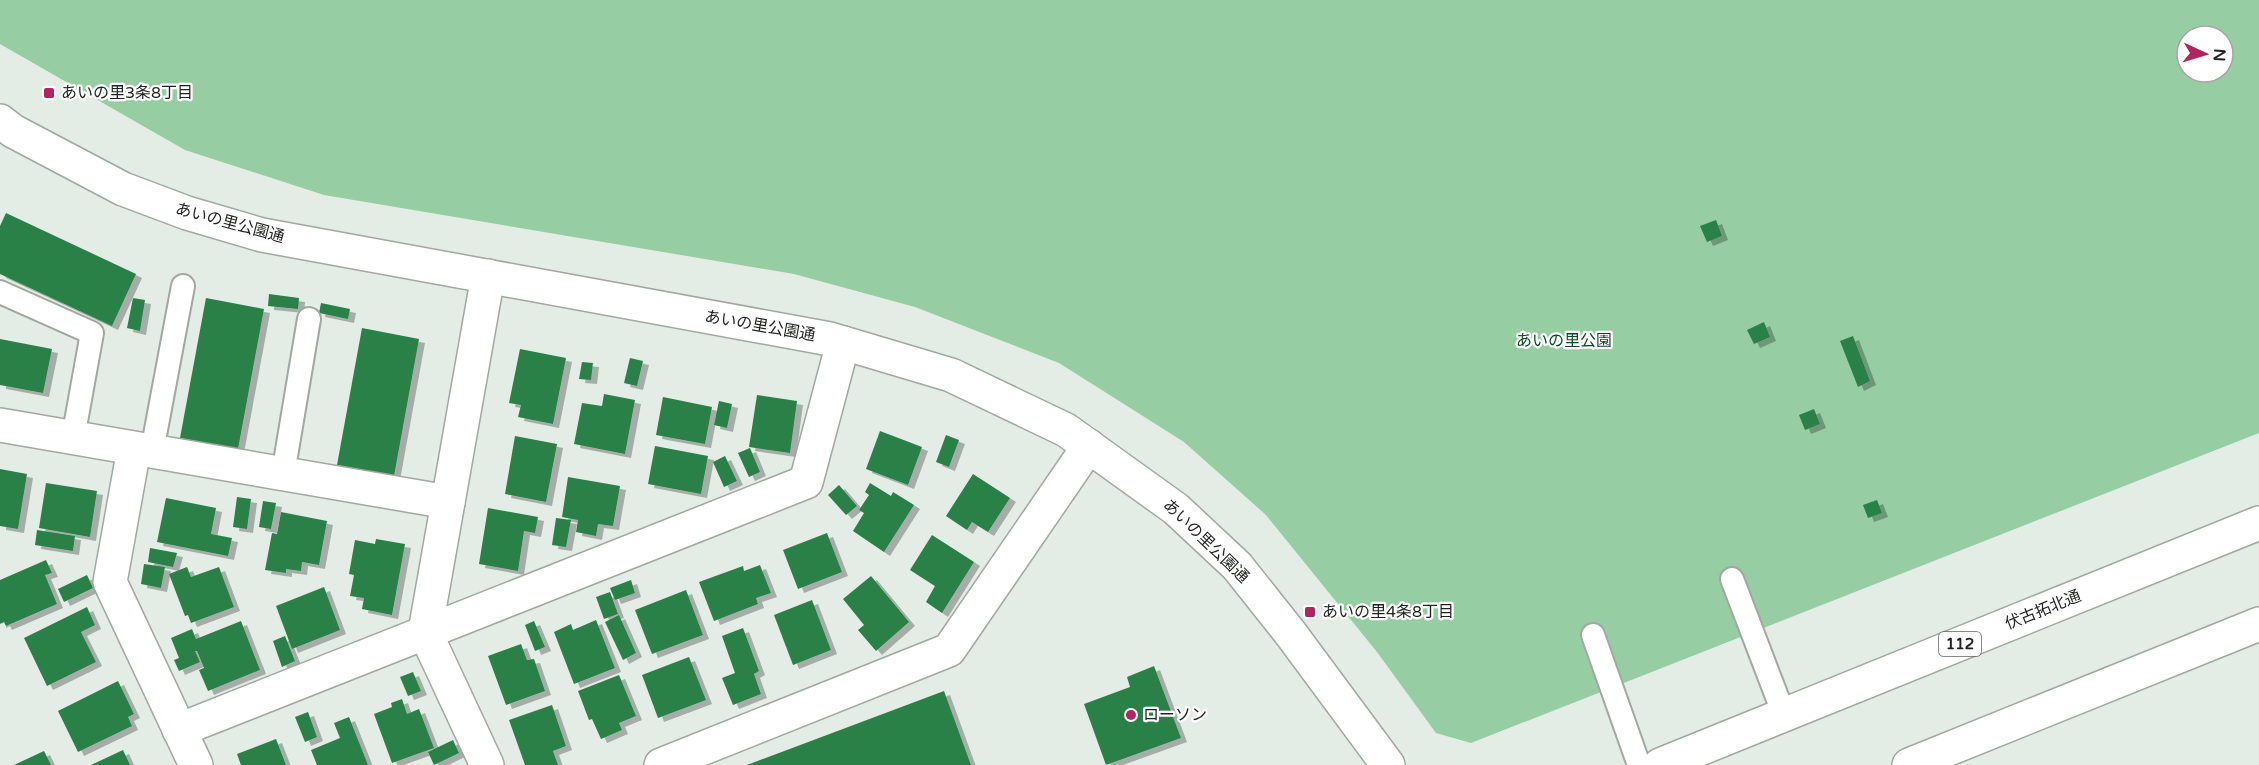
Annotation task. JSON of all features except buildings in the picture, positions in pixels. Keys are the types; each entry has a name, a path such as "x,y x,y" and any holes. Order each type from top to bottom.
{"street":[{"name":"あいの里公園通","path":"0,121 13,131 123,189 187,213 262,236 830,339 951,375 1066,429 1176,509 1237,566 1291,634 1388,765"},
{"path":"487,765 425,632 488,276"},
{"path":"179,730 806,482 843,343"},
{"path":"0,425 448,502"},
{"path":"661,765 949,650 1089,446"},
{"path":"143,450 110,582 196,765"},
{"name":"伏古拓北通","path":"1660,765 2259,523"},
{"path":"1910,765 2259,624"}],"lane":[{"path":"143,450 183,286"},
{"path":"0,292 92,333 73,438"},
{"path":"283,474 309,319"},
{"path":"1732,579 1784,715"},
{"path":"1593,635 1639,765"}],"green space":[{"name":"あいの里公園","path":"0,0 2259,0 2259,433 1471,743 1436,733 1377,652 1266,515 1184,442 1059,363 915,307 794,274 324,195 185,150 0,44"}],"place":[{"name":"あいの里3条8丁目","path":"49,93"},
{"name":"あいの里4条8丁目","path":"1310,612"},
{"name":"ローソン","path":"1131,715"}]}
